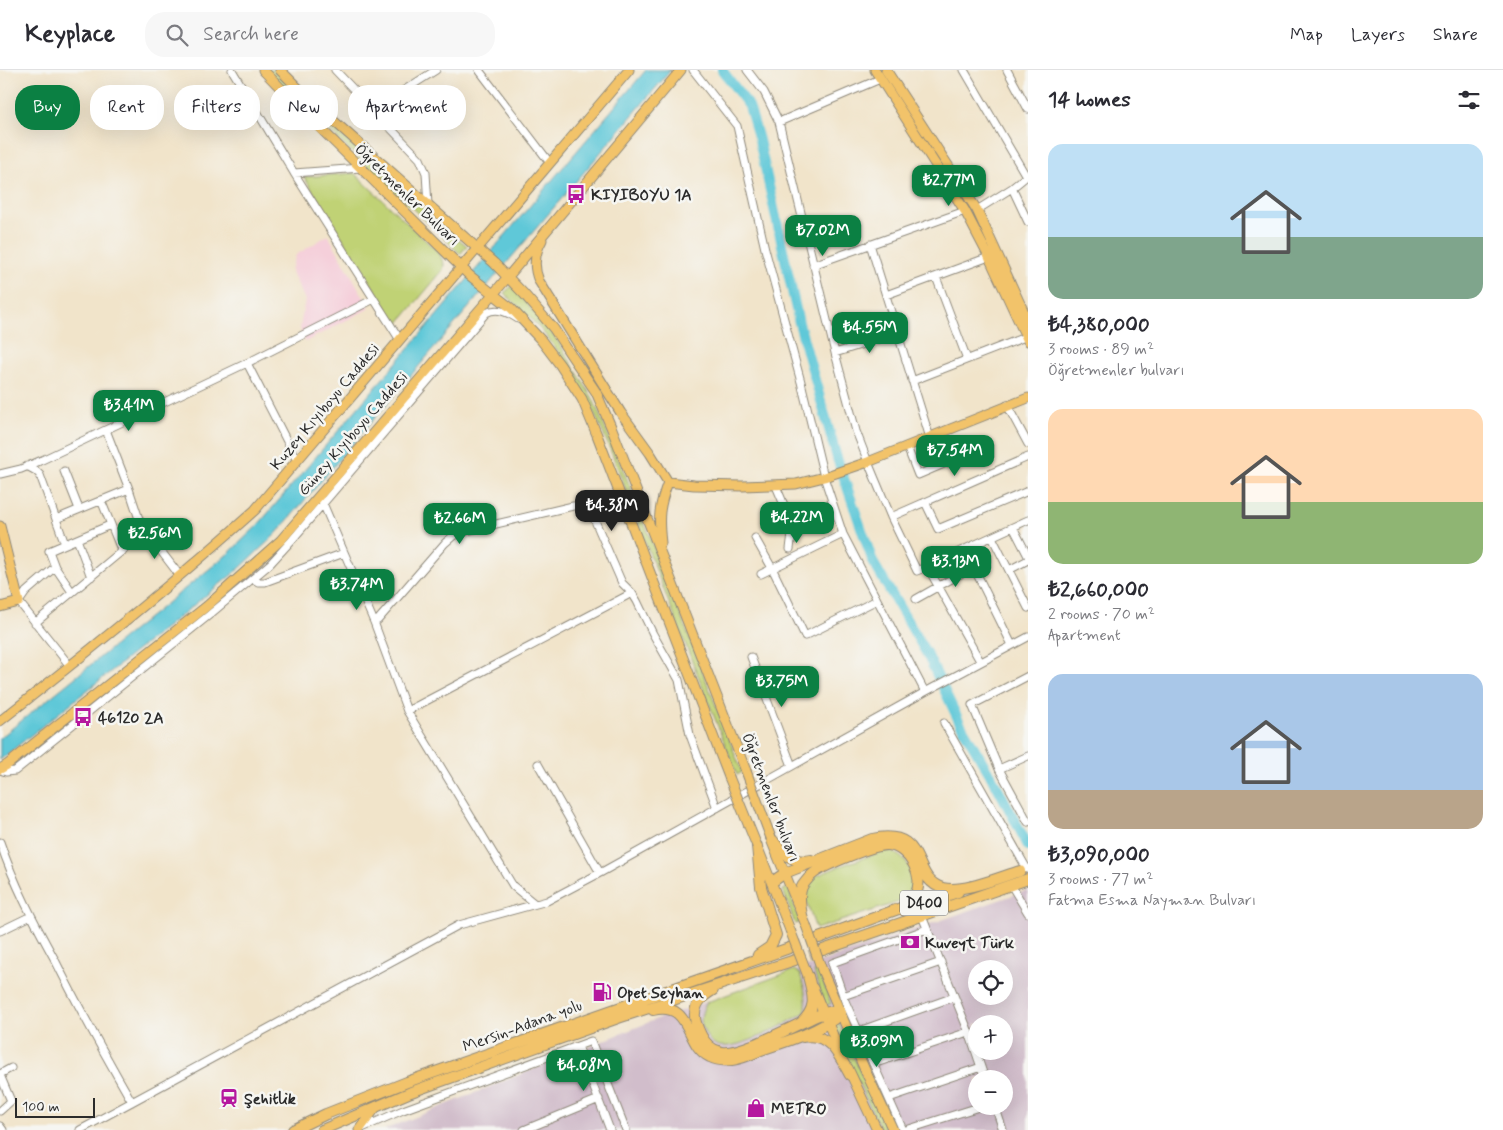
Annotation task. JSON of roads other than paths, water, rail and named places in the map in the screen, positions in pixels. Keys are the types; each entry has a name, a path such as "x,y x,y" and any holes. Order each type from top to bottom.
{"highway":[{"path":"772,882 785,873 872,839 885,836 897,838 914,850 928,879 934,885 943,888 955,889 1026,872"},
{"path":"771,838 777,847 792,859 805,862 826,857"},
{"name":"D400","path":"802,914 799,899 802,886 812,875 823,868 873,848 886,845 897,847 906,853 911,861 918,884 916,894 910,902 901,908 819,938 1026,872"},
{"path":"728,970 765,951 772,945 775,938 775,930 761,887 758,846"},
{"name":"D400","path":"823,950 1011,885 1026,872"},
{"name":"Mersin-Adana yolu","path":"293,1130 326,1114 407,1082 792,947"},
{"name":"Mersin-Adana yolu","path":"323,1130 337,1127 411,1092 618,1018 795,960"},
{"path":"762,970 703,996 697,1003 694,1015 698,1030 705,1042 712,1048 722,1052 731,1051 797,1026 824,1013 840,1012"},
{"path":"797,1026 807,1017 812,1008 814,997 808,976"},
{"path":"618,1018 659,1009 670,1010 684,1020 696,1045 703,1053 722,1060 734,1060 788,1041 828,1024 840,1012"},
{"path":"788,1041 808,1036 820,1038 829,1043 850,1075"}],"main road":[{"name":"Öğretmenler Bulvarı","path":"264,70 360,168 469,274"},
{"name":"Öğretmenler Bulvarı","path":"280,70 308,98 481,252"},
{"name":"Kuzey Kıyıboyu Caddesi","path":"0,721 180,576 255,510 462,268 481,252 550,164 629,70"},
{"name":"Güney Kıyıboyu Caddesi","path":"0,769 207,606 281,540 490,292 553,222 681,70"},
{"path":"875,70 965,211 989,257 1027,339"},
{"path":"886,70 977,210 1028,321"},
{"path":"553,222 538,247 534,265 536,274 559,315 621,413 668,482"},
{"name":"Öğretmenler bulvarı","path":"481,252 506,274 554,329 596,392 663,558 802,914 822,970 892,1130"},
{"name":"Öğretmenler bulvarı","path":"469,274 525,323 541,340 582,399 808,976 850,1075 877,1130"},
{"path":"668,482 694,485 776,486 796,484 865,463 1028,398"},
{"path":"600,402 621,413"},
{"path":"663,558 658,524 660,506 668,482"},
{"path":"0,526 19,602 0,607"},
{"path":"359,1130 376,1107"},
{"path":"326,1114 337,1127"},
{"path":"323,1130 326,1114"}],"street":[{"path":"232,70 294,173 400,340"},
{"path":"335,70 349,85"},
{"path":"412,85 436,70"},
{"path":"479,70 550,164"},
{"path":"693,70 737,126 764,249 843,534 925,692"},
{"path":"747,70 764,92 779,122 835,353 865,463 917,571 1028,520"},
{"path":"964,70 1027,175 1012,188 977,210"},
{"path":"1007,70 1028,109"},
{"path":"779,122 880,78"},
{"path":"392,130 420,159 426,173 428,205"},
{"path":"294,173 360,168"},
{"path":"1012,188 1028,222"},
{"path":"813,265 965,211"},
{"path":"870,244 930,438"},
{"path":"886,295 989,257"},
{"path":"936,277 967,359"},
{"path":"0,474 27,466 106,430 247,363 374,299"},
{"path":"0,769 6,772 15,770 253,579 292,540 486,314 491,310 497,310 508,313 525,323"},
{"path":"835,353 898,333"},
{"path":"912,381 967,359 1027,339"},
{"path":"247,363 297,460"},
{"path":"1007,405 1028,444"},
{"path":"106,430 130,489 140,525 180,576"},
{"path":"907,447 918,474 946,463"},
{"path":"891,517 1028,457"},
{"path":"27,466 36,470 40,475 65,544"},
{"path":"64,471 79,509"},
{"path":"776,486 793,526 790,549"},
{"path":"56,519 130,489"},
{"path":"925,502 938,529 1028,491"},
{"path":"319,495 374,622 407,711 513,886 535,904"},
{"path":"101,500 122,552"},
{"path":"374,622 378,620 453,536 462,532 578,506 587,508 592,514 622,583 632,592 653,634 680,680 690,735 717,808"},
{"path":"72,592 55,567 49,550 110,525"},
{"path":"1013,527 1028,556"},
{"path":"35,623 146,531"},
{"path":"761,574 843,534"},
{"path":"992,537 1028,608"},
{"path":"755,538 772,568 805,636 877,600"},
{"path":"77,539 91,577"},
{"path":"253,579 258,582 265,582 344,553"},
{"path":"916,598 987,559"},
{"path":"1008,570 1028,560"},
{"path":"927,566 980,661"},
{"path":"973,566 1012,645"},
{"path":"55,567 26,592 19,602 70,666"},
{"path":"407,711 632,592"},
{"path":"80,1130 459,925 546,901 600,873 980,661 1028,637"},
{"path":"751,657 792,766"},
{"path":"680,680 690,676"},
{"path":"1028,676 972,705 999,769 1028,822"},
{"path":"944,723 1026,872"},
{"path":"999,769 1028,756"},
{"path":"538,764 600,873"},
{"path":"1,847 31,916 96,1041 132,1102"},
{"path":"1011,885 1028,913"},
{"path":"0,931 31,916"},
{"path":"873,1064 968,1032 922,916"},
{"path":"927,929 832,963 843,996 905,1130 968,1110"},
{"path":"843,996 940,962"},
{"path":"859,1031 954,997"},
{"path":"359,1130 402,1110 591,1042 626,1130"},
{"path":"578,1046 610,1130"},
{"path":"978,1060 982,1070"},
{"path":"889,1098 981,1067"},
{"path":"0,1111 11,1101 0,1074 11,1068"},
{"path":"524,1130 599,1099"},
{"path":"998,1115 1003,1130"},
{"path":"0,1126 3,1130"}],"water":[{"path":"646,70 671,70 276,534 239,569 0,760 0,738 229,553 257,526"}],"waterway":[{"path":"722,70 749,106 759,140 799,323 837,458 873,562 928,656 960,723 999,790 1028,846"}],"tunnel":[{"path":"792,947 819,938"},
{"path":"795,960 823,950"}],"place":[{"name":"KIYIBOYU 1A","path":"576,194"},
{"name":"46120 2A","path":"83,717"},
{"name":"Kuveyt Türk","path":"910,942"},
{"name":"Opet Seyhan","path":"602,992"},
{"name":"Şehitlik","path":"229,1098"},
{"name":"METRO","path":"756,1108"}]}
